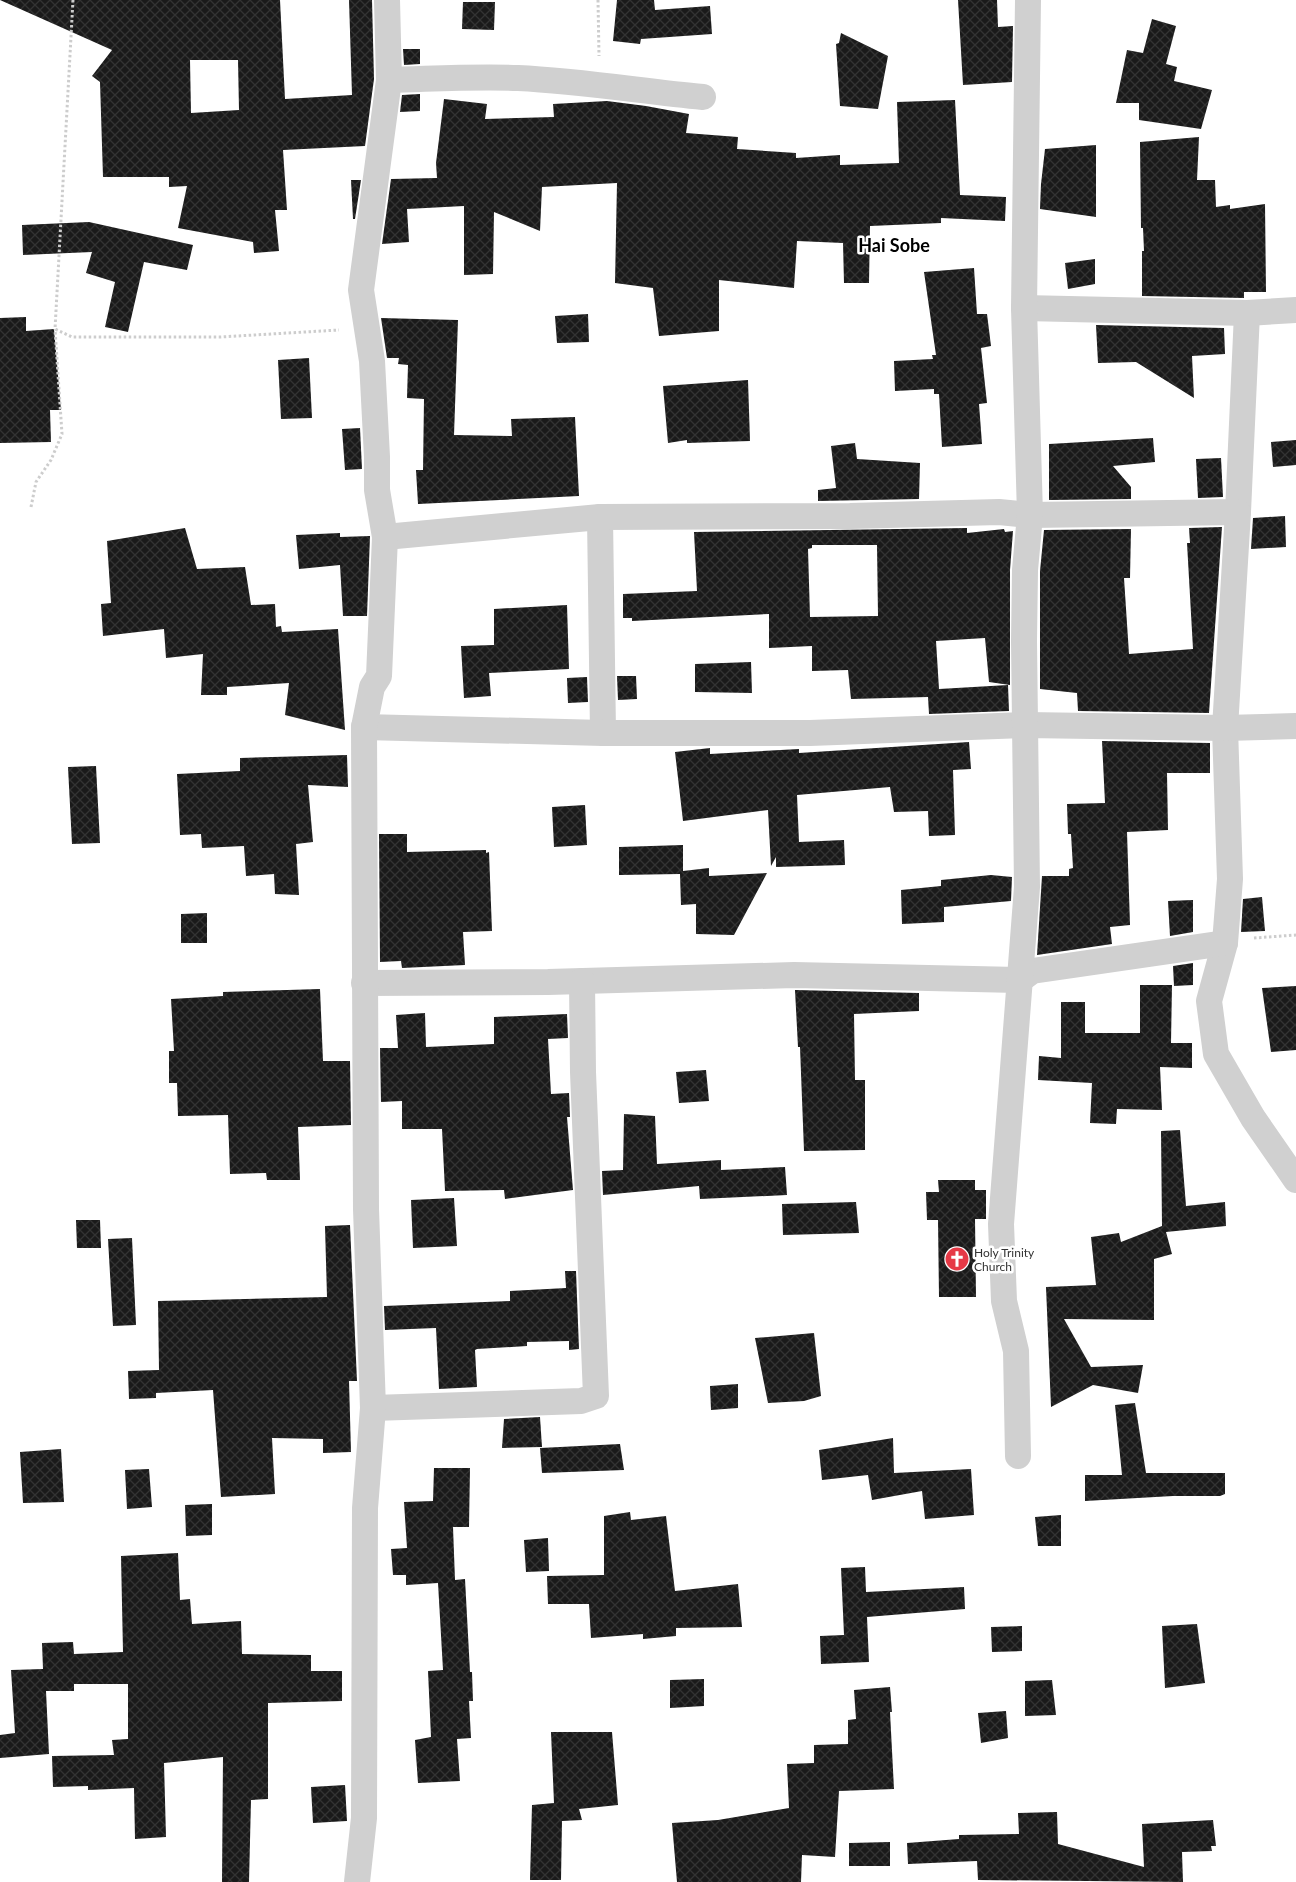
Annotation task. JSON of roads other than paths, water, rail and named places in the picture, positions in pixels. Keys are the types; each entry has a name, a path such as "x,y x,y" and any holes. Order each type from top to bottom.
{"street":[{"path":"357,1882 364,1818 365,1508 372,1408 366,1209 364,727 372,687 379,676 385,537 377,490 378,457 372,371 362,290 389,80 387,0"},
{"path":"1018,1456 1016,1351 1004,1301 1001,1224 1027,887 1025,570 1030,515 1024,308 1028,0"},
{"path":"389,80 516,78 600,84 636,91 703,97"},
{"path":"1024,308 1247,313 1296,310"},
{"path":"1247,313 1238,512 1225,728 1230,879 1225,943 1209,1001 1216,1054 1253,1118 1296,1180"},
{"path":"385,537 600,517 850,516 999,512 1030,515 1238,512"},
{"path":"600,517 603,734"},
{"path":"364,727 603,734 810,734 1026,725 1225,728 1296,726"},
{"path":"364,983 582,981 794,975 1020,980 1032,971 1225,943"},
{"path":"372,1408 581,1401 596,1396 583,1072 582,981"}],"place":[{"name":"Holy Trinity Church","path":"957,1259"}],"district":[{"name":"Hai Sobe","path":"894,245"}]}
